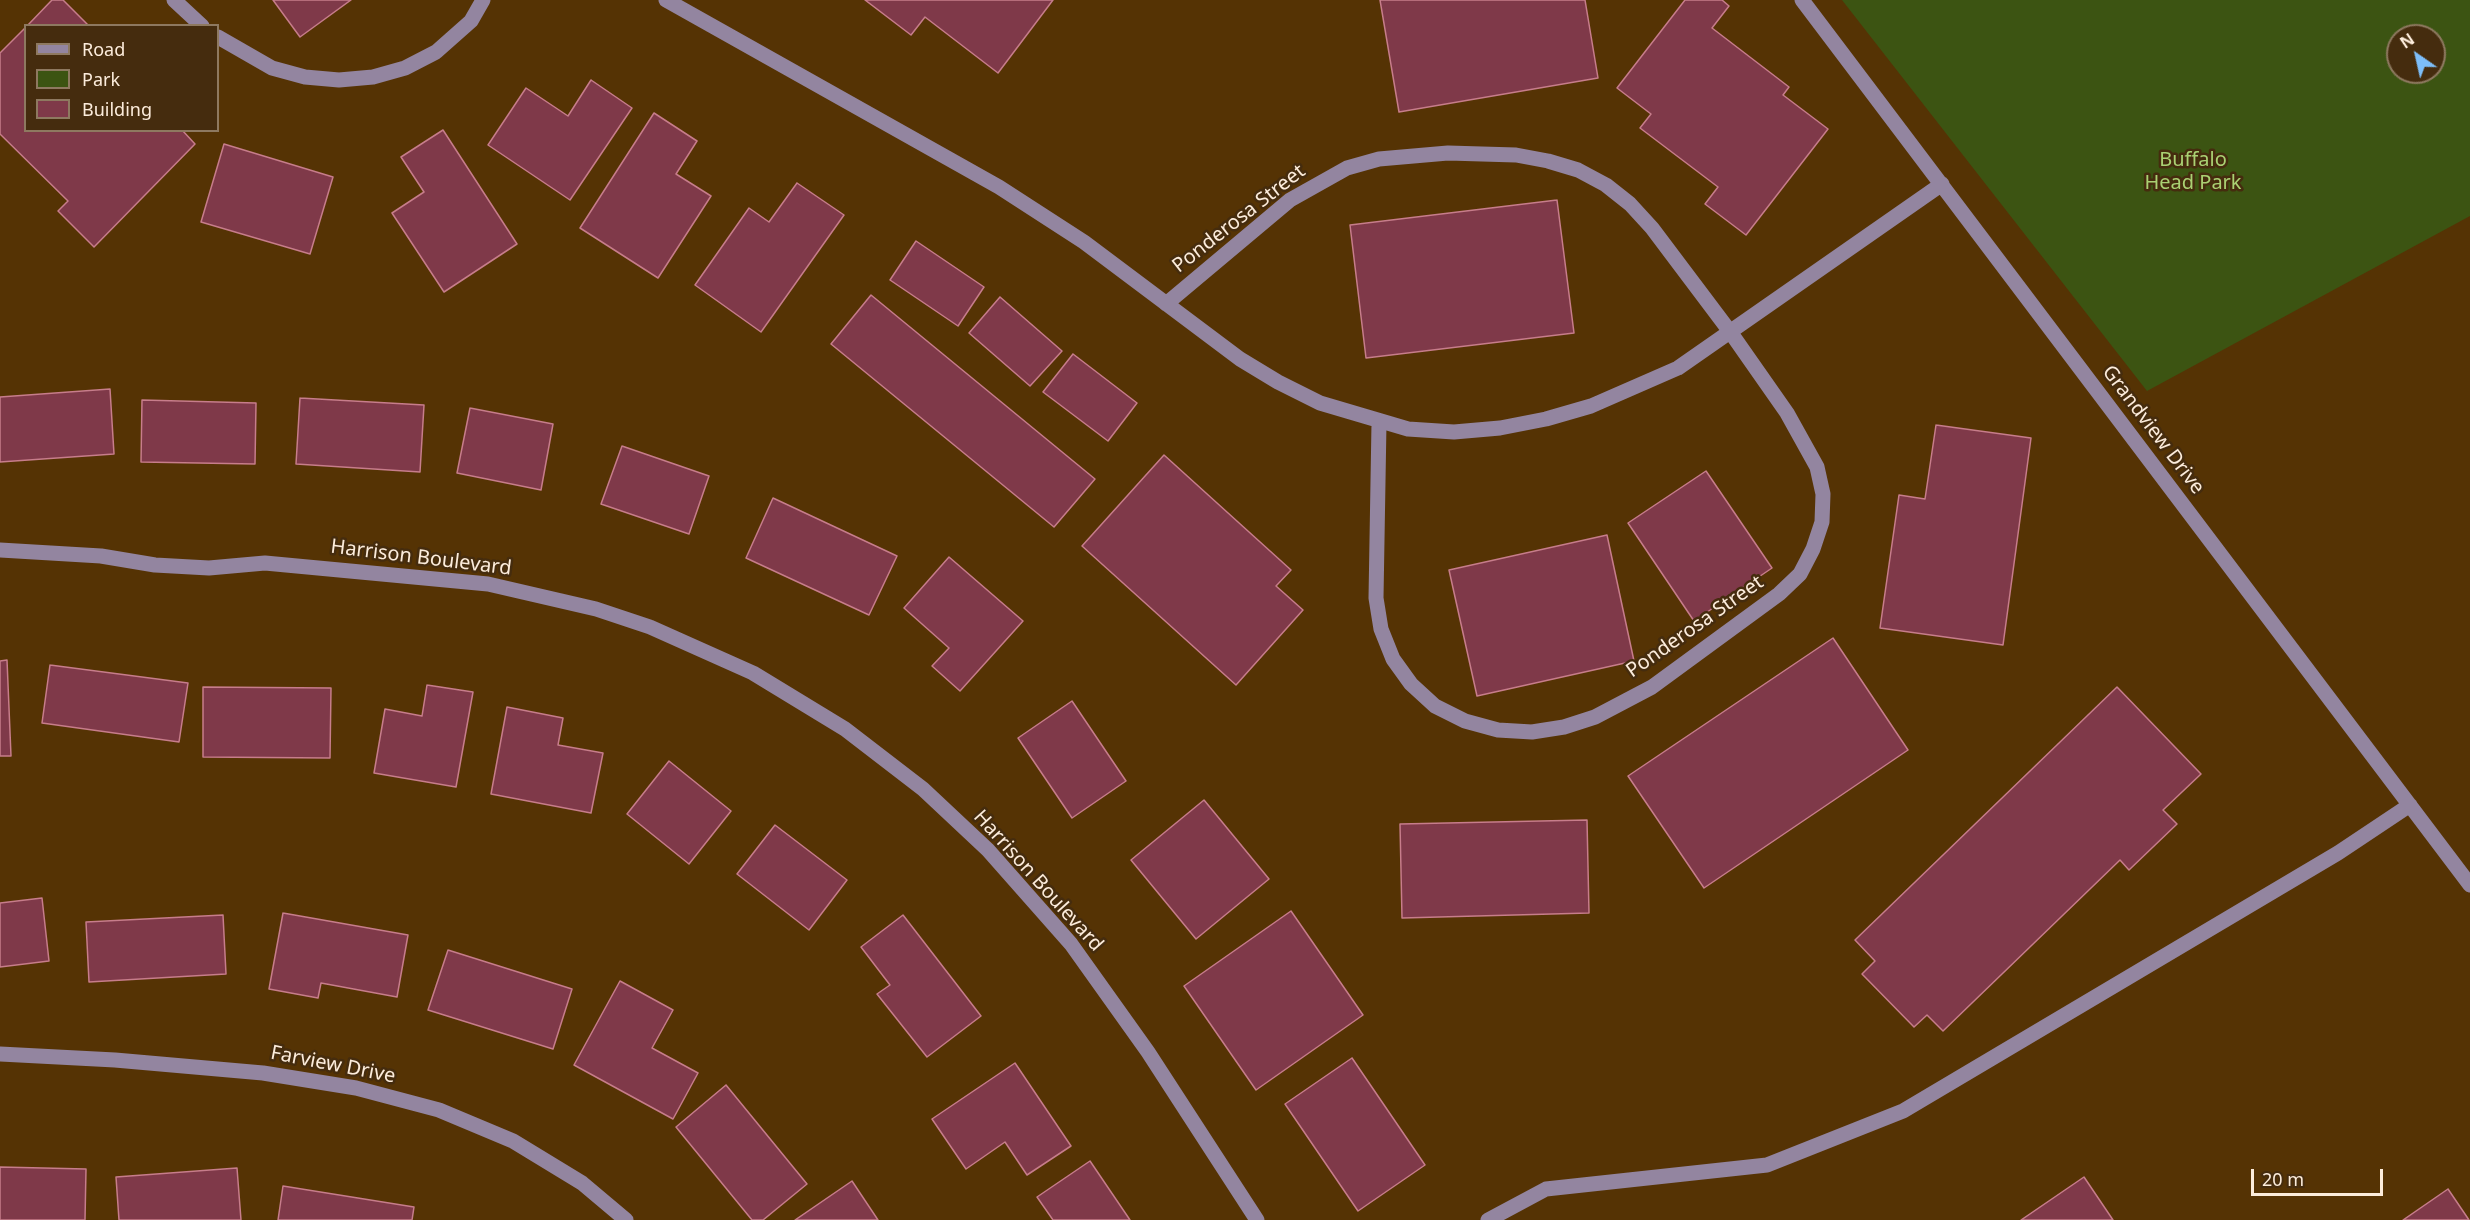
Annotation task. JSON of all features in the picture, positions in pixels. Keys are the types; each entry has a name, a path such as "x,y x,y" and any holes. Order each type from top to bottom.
{"street":[{"path":"174,0 200,24"},
{"path":"219,38 272,68 305,77 339,80 373,77 405,68 436,52 471,21 483,0"},
{"path":"666,0 999,187 1084,242 1239,359 1278,382 1320,403 1379,423 1408,429 1454,432 1500,428 1546,419 1591,406 1678,368 1942,184"},
{"name":"Grandview Drive","path":"1802,0 2470,885"},
{"name":"Ponderosa Street","path":"1166,304 1290,200 1347,168 1379,159 1448,153 1516,155 1578,170 1606,185 1630,204 1652,228 1731,333 1787,413 1816,467 1823,494 1822,522 1813,549 1800,574 1779,594 1652,687 1595,717 1564,727 1532,732 1509,731 1465,721 1435,706 1411,684 1393,659 1381,629 1376,597 1379,423"},
{"name":"Harrison Boulevard","path":"0,550 101,556 155,565 209,568 265,563 488,584 596,609 650,627 753,673 844,729 922,789 988,850 1071,944 1148,1052 1257,1220"},
{"path":"1488,1220 1546,1190 1767,1164 1903,1111 2338,853 2410,805"},
{"name":"Farview Drive","path":"0,1054 116,1060 263,1072 356,1088 439,1110 513,1141 582,1183 626,1220"}],"green space":[{"name":"Buffalo Head Park","path":"1842,0 2470,0 2470,216 2147,391"}],"building":[{"path":"52,0 63,0 87,24 29,24"},
{"path":"273,0 351,0 300,37"},
{"path":"865,0 1053,0 998,73 925,17 911,35"},
{"path":"1380,0 1585,0 1598,78 1399,112"},
{"path":"1685,0 1722,0 1729,6 1712,28 1789,87 1783,95 1828,129 1746,235 1705,204 1718,187 1640,128 1651,114 1617,88"},
{"path":"24,29 24,132 184,132 195,144 94,247 58,211 68,201 0,134 0,53"},
{"path":"591,80 632,108 570,200 488,145 526,88 568,116"},
{"path":"654,113 697,141 676,174 711,196 658,278 580,228"},
{"path":"443,130 517,244 444,292 392,213 424,192 401,157"},
{"path":"224,144 333,177 310,254 201,222"},
{"path":"797,183 844,215 761,332 695,285 749,208 769,222"},
{"path":"1557,200 1574,333 1366,358 1350,225"},
{"path":"916,241 984,287 958,326 890,280"},
{"path":"871,295 1095,479 1054,527 831,344"},
{"path":"1000,297 1062,351 1030,386 969,333"},
{"path":"1073,354 1137,403 1108,441 1043,392"},
{"path":"110,389 114,454 0,462 0,397"},
{"path":"300,398 424,405 420,472 296,464"},
{"path":"142,400 256,403 255,464 141,462"},
{"path":"470,408 553,424 541,490 457,473"},
{"path":"1936,425 2031,438 2003,645 1880,628 1899,495 1925,499"},
{"path":"622,446 709,476 689,534 601,504"},
{"path":"1164,455 1291,570 1276,586 1303,610 1236,685 1082,546"},
{"path":"1706,471 1772,568 1694,621 1628,523"},
{"path":"773,498 897,556 869,615 746,558"},
{"path":"1607,535 1634,661 1477,696 1449,570"},
{"path":"949,557 1023,621 960,691 932,666 949,648 904,608"},
{"path":"1833,638 1908,750 1704,888 1628,776"},
{"path":"7,660 11,756 0,756 0,661"},
{"path":"50,665 188,683 179,742 42,723"},
{"path":"427,685 473,692 456,787 374,773 385,709 422,716"},
{"path":"203,687 331,688 330,758 203,757"},
{"path":"2117,687 2201,774 2163,810 2177,824 2129,870 2120,860 1943,1031 1927,1015 1914,1027 1862,974 1875,961 1855,940"},
{"path":"1072,701 1126,781 1072,818 1018,738"},
{"path":"507,707 563,718 558,745 603,753 591,813 491,794"},
{"path":"669,761 731,811 689,864 627,814"},
{"path":"1204,800 1269,879 1196,939 1131,860"},
{"path":"1587,820 1589,913 1402,918 1400,824"},
{"path":"775,825 847,880 809,930 737,874"},
{"path":"42,898 49,961 0,967 0,903"},
{"path":"1291,911 1363,1015 1256,1090 1184,986"},
{"path":"283,913 408,935 397,997 321,983 318,998 269,989"},
{"path":"223,915 226,974 89,982 86,922"},
{"path":"903,915 981,1016 927,1057 877,994 890,985 861,947"},
{"path":"448,950 572,989 553,1049 428,1010"},
{"path":"620,981 673,1010 652,1048 698,1073 673,1119 574,1065"},
{"path":"1352,1058 1425,1165 1358,1211 1285,1104"},
{"path":"1015,1063 1071,1146 1027,1175 1005,1142 966,1169 932,1119"},
{"path":"726,1085 807,1184 763,1220 752,1220 676,1127"},
{"path":"1090,1161 1130,1220 1053,1220 1037,1197"},
{"path":"0,1167 86,1169 85,1220 0,1220"},
{"path":"237,1168 241,1220 119,1220 116,1177"},
{"path":"2084,1177 2113,1220 2021,1220"},
{"path":"852,1181 878,1220 795,1220"},
{"path":"283,1186 414,1207 412,1220 278,1220"},
{"path":"2448,1189 2469,1220 2403,1220"}]}
